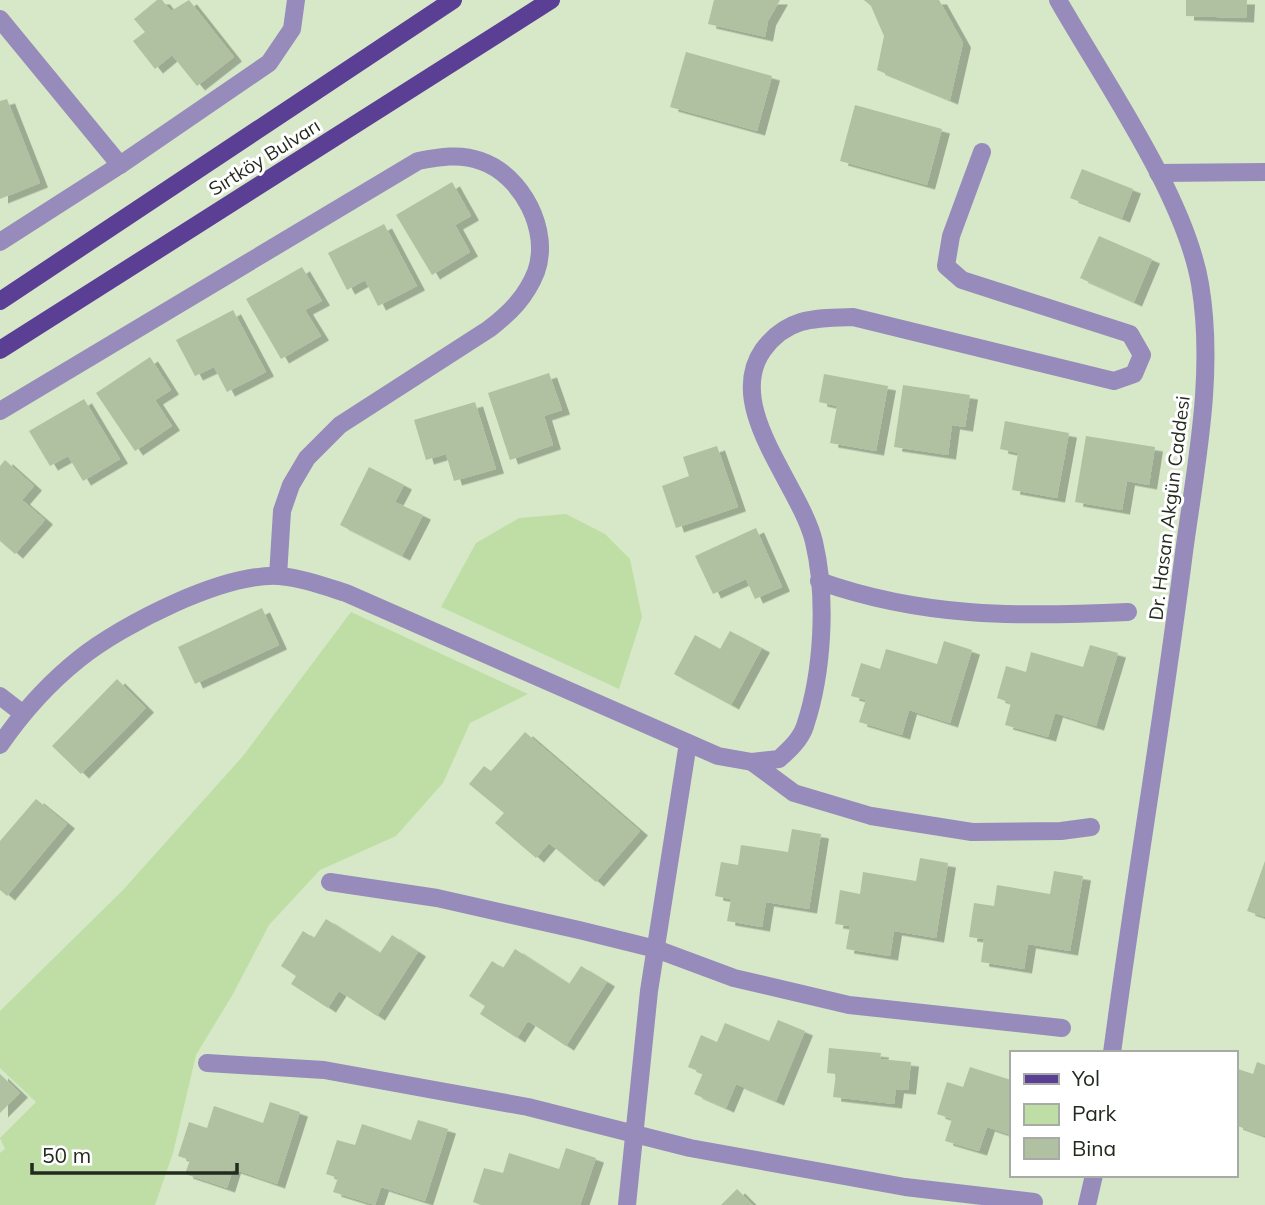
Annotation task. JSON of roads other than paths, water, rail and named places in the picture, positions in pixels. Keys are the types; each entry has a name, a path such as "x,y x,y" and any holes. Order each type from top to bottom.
{"main road":[{"name":"Sırtköy Bulvarı","path":"0,301 453,0"},
{"name":"Sırtköy Bulvarı","path":"0,350 551,0"}],"street":[{"path":"0,242 120,165 269,63 292,29 296,0"},
{"name":"Dr. Hasan Akgün Caddesi","path":"1058,0 1158,173 1187,239 1200,284 1205,393 1172,643 1112,1051"},
{"path":"0,19 120,165"},
{"path":"0,745 22,713 80,658 145,618 222,585 278,576 310,581 346,593 719,756 751,762 779,759 805,728 823,605 814,540 755,418 753,390 757,359 787,325 808,318 853,317 1114,381 1134,374 1142,355 1130,334 962,280 946,266 951,236 982,152"},
{"path":"0,411 418,161 451,155 482,161 502,173 529,203 540,249 537,270 512,311 489,329 340,425 307,458 291,485 282,511 278,576"},
{"path":"1158,173 1265,172"},
{"path":"819,580 867,598 926,609 985,615 1128,612"},
{"path":"0,696 22,713"},
{"path":"627,1205 632,1132 656,949 688,743"},
{"path":"751,762 794,793 871,816 972,832 1061,831 1091,827"},
{"path":"330,882 437,898 656,949 734,978 849,1005 1062,1028"},
{"path":"207,1063 324,1070 528,1107 690,1148 905,1187 1034,1202"},
{"path":"1087,1205 1094,1177"}]}
